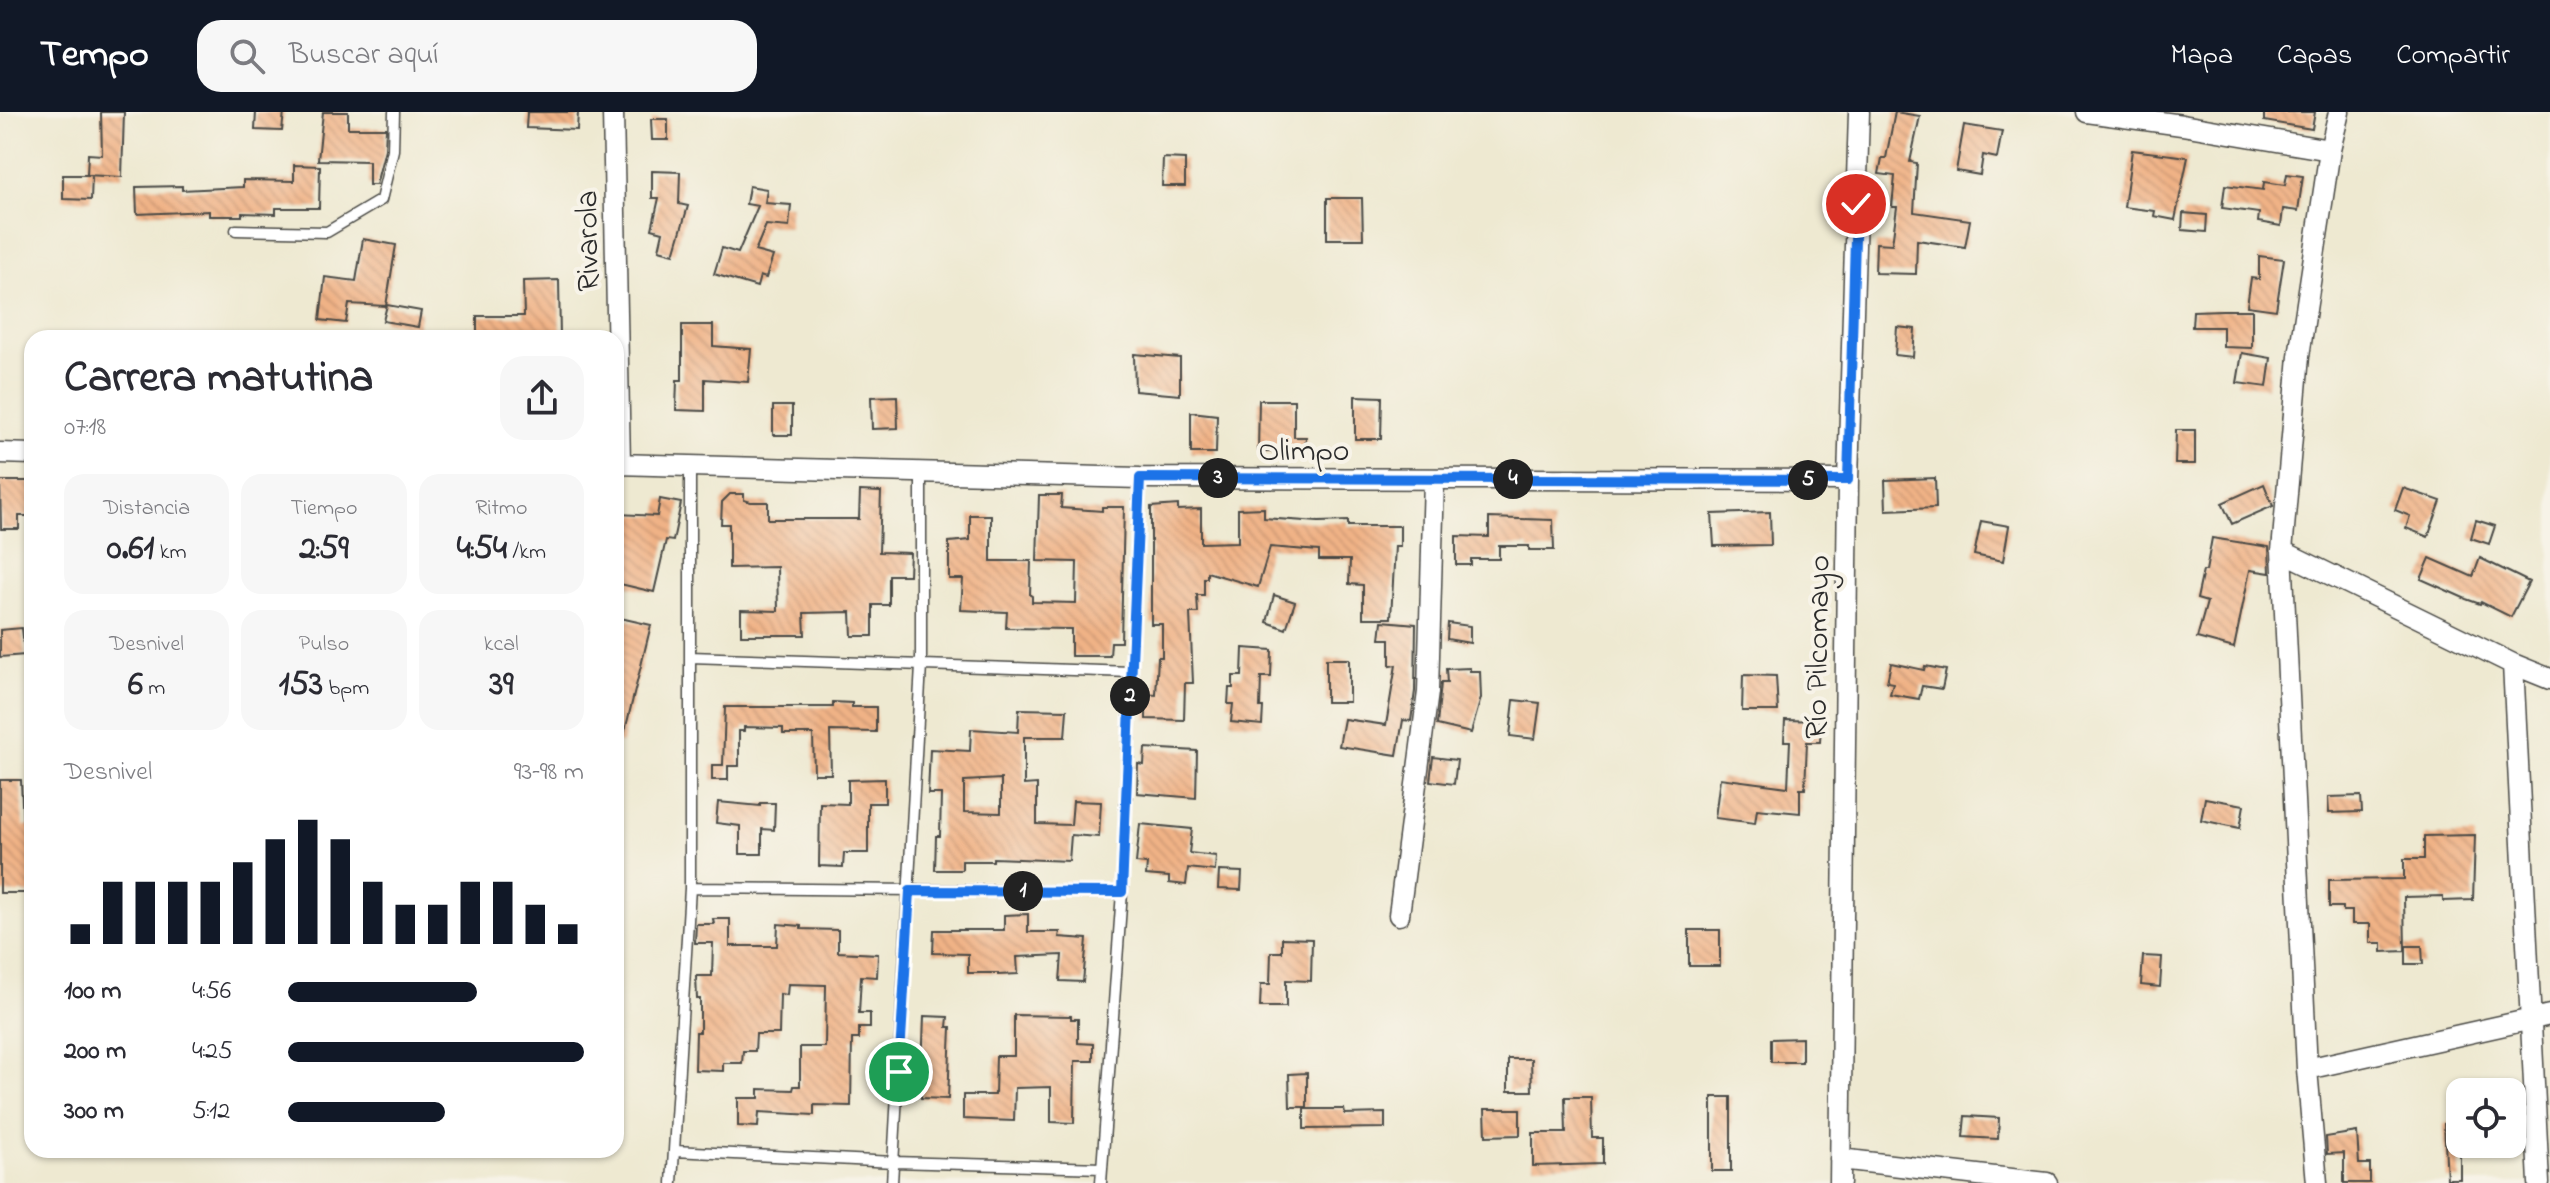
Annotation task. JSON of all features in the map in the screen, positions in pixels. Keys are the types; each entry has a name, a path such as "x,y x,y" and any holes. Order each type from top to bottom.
{"street":[{"name":"Rivarola","path":"613,112 616,330"},
{"name":"Río Pilcomayo","path":"1840,1183 1848,480 1859,112"},
{"path":"2087,112 2183,118 2330,150"},
{"path":"2317,1183 2307,1069 2282,551 2299,356 2330,150 2339,112"},
{"path":"0,453 24,454"},
{"name":"Olimpo","path":"624,464 1140,478 1848,480"},
{"path":"1399,915 1428,692 1434,479"},
{"path":"2282,551 2513,664 2550,679"},
{"path":"2513,664 2540,1018 2539,1183"},
{"path":"2307,1069 2540,1018"},
{"path":"1840,1159 2047,1183"}],"lane":[{"path":"236,230 327,232 381,200 393,150 394,112"},
{"path":"672,1183 690,888 690,467"},
{"path":"892,1183 921,666 921,473"},
{"path":"1101,1183 1122,892 1140,478"},
{"path":"690,657 1131,672"},
{"path":"690,888 1122,892"},
{"path":"675,1151 1102,1168"}],"building":[{"path":"101,112 124,112 122,177 87,175 88,154 102,155"},
{"path":"256,112 284,112 282,131 255,130"},
{"path":"323,112 348,112 348,128 386,128 385,149 376,185 369,185 369,161 318,160"},
{"path":"527,112 578,112 577,130 526,128"},
{"path":"1895,112 1920,116 1910,162 1917,163 1914,212 1970,220 1965,247 1917,240 1916,274 1875,273 1876,243 1892,244 1897,207 1892,207 1895,176 1879,174 1882,158 1886,158"},
{"path":"2264,112 2315,112 2312,129 2264,121"},
{"path":"651,119 668,119 668,140 652,140"},
{"path":"1964,125 2002,131 1997,158 1983,155 1980,175 1956,171"},
{"path":"2132,150 2188,157 2175,220 2154,216 2155,211 2124,207"},
{"path":"1163,158 1185,159 1185,186 1162,186"},
{"path":"294,165 320,166 319,208 276,208 276,214 242,213 242,216 209,216 209,211 137,214 136,187 182,186 182,190 243,187 243,180 294,181"},
{"path":"652,171 680,172 679,204 688,206 674,254 659,250 663,232 652,229 659,198 652,198"},
{"path":"2287,174 2303,176 2298,211 2283,209 2281,226 2258,222 2259,213 2222,208 2225,185 2263,190 2264,182 2285,185"},
{"path":"63,175 92,175 91,200 63,199"},
{"path":"749,186 767,189 765,203 791,205 789,227 766,225 755,251 773,256 766,278 760,276 757,287 714,274 722,248 738,253 758,206 746,204"},
{"path":"1327,198 1362,198 1363,239 1327,239"},
{"path":"2183,213 2207,215 2206,232 2182,230"},
{"path":"363,239 396,245 386,306 349,304 346,323 320,320 325,277 356,281"},
{"path":"2259,256 2284,259 2276,310 2247,306 2251,278 2259,279"},
{"path":"559,280 560,330 477,330 477,316 524,316 523,281"},
{"path":"387,305 421,311 418,327 383,321"},
{"path":"2252,310 2252,348 2223,347 2223,327 2192,327 2193,311"},
{"path":"682,325 713,325 713,346 751,349 748,382 705,379 705,411 676,410 677,380 682,380"},
{"path":"1897,327 1915,329 1913,357 1895,355"},
{"path":"2242,353 2271,358 2267,387 2237,383"},
{"path":"1134,354 1180,358 1180,395 1135,391"},
{"path":"897,396 898,428 872,429 871,397"},
{"path":"1355,396 1382,397 1381,439 1355,439"},
{"path":"1259,400 1294,400 1294,437 1306,437 1305,452 1258,452"},
{"path":"773,406 792,406 792,435 773,435"},
{"path":"1191,412 1217,415 1216,453 1191,453"},
{"path":"2176,430 2195,430 2195,464 2175,464"},
{"path":"1935,478 1936,508 1886,510 1885,480"},
{"path":"0,481 24,481 24,516 19,516 19,529 1,529"},
{"path":"2264,484 2273,506 2232,524 2222,503"},
{"path":"2403,488 2441,501 2428,537 2406,528 2410,516 2395,510"},
{"path":"860,491 881,492 879,552 910,553 909,575 889,575 889,605 873,605 873,636 852,636 851,612 804,613 805,635 741,635 741,610 778,611 777,567 729,568 729,524 721,524 722,502 730,494 744,494 744,500 768,502 768,519 859,519"},
{"path":"1039,495 1062,495 1061,508 1102,511 1102,507 1124,507 1121,642 1111,642 1110,656 1071,656 1071,629 1006,628 1007,612 961,610 963,579 949,579 949,542 970,540 970,515 991,515 991,561 1031,561 1032,602 1076,603 1077,562 1037,561"},
{"path":"660,499 681,503 673,541 666,540 654,592 624,585 624,514 657,516"},
{"path":"1178,505 1178,510 1201,509 1201,543 1238,542 1238,509 1264,508 1264,518 1348,521 1348,526 1400,526 1400,546 1395,546 1391,618 1363,618 1363,585 1349,584 1350,560 1319,560 1319,551 1270,547 1258,587 1207,572 1204,595 1197,595 1198,613 1190,613 1193,683 1185,683 1184,720 1146,719 1146,694 1156,695 1158,657 1162,657 1162,624 1151,624 1151,507"},
{"path":"1770,512 1771,545 1714,546 1712,514"},
{"path":"1489,518 1553,520 1554,550 1499,546 1499,559 1471,559 1471,565 1456,565 1456,536 1489,537"},
{"path":"2476,520 2495,526 2489,544 2471,538"},
{"path":"1981,521 2009,526 2003,561 1974,555"},
{"path":"2212,538 2269,547 2270,573 2250,570 2234,648 2197,638 2207,602 2197,599"},
{"path":"2430,558 2473,577 2480,558 2529,582 2511,617 2421,579"},
{"path":"1274,595 1295,602 1286,629 1267,622"},
{"path":"624,619 651,625 624,735"},
{"path":"1382,621 1416,624 1415,691 1411,721 1403,720 1397,755 1339,746 1344,719 1386,725 1396,665 1390,666 1390,639 1380,639"},
{"path":"1448,623 1470,626 1470,643 1447,639"},
{"path":"22,628 24,655 0,657 0,630"},
{"path":"1243,648 1272,650 1271,677 1261,677 1262,725 1231,722 1233,704 1228,704 1229,688 1233,688 1233,676 1242,676"},
{"path":"1326,659 1349,659 1349,702 1326,702"},
{"path":"1891,663 1924,670 1925,666 1946,670 1942,689 1922,686 1919,699 1890,694 1893,683 1887,682"},
{"path":"1470,668 1470,671 1480,671 1481,698 1471,733 1437,725 1441,683 1447,683 1446,669"},
{"path":"1743,675 1776,676 1778,711 1742,711"},
{"path":"1514,700 1540,703 1535,739 1510,736"},
{"path":"833,702 852,703 852,707 876,707 876,732 830,731 831,774 814,774 813,734 783,734 783,728 744,727 744,731 739,731 739,766 728,766 728,780 712,780 712,765 723,765 725,707 833,707"},
{"path":"1019,709 1067,710 1065,737 1024,737 1024,785 1037,784 1037,824 1071,825 1073,801 1101,802 1099,837 1071,835 1069,861 993,858 993,861 962,861 962,870 935,870 941,794 928,794 930,749 970,751 971,729 1018,732","holes":["1001,779 1001,813 964,812 964,781"]},
{"path":"1785,720 1821,721 1820,742 1807,742 1805,789 1800,789 1800,813 1757,809 1755,823 1715,818 1720,778 1788,787 1790,741 1784,741"},
{"path":"1145,748 1197,751 1196,798 1137,793 1138,764 1144,765"},
{"path":"1433,757 1457,760 1454,784 1430,781"},
{"path":"885,779 885,803 868,803 868,853 844,853 843,867 819,866 820,803 848,804 848,780"},
{"path":"0,780 21,780 24,893 0,893"},
{"path":"2361,796 2362,812 2329,813 2328,797"},
{"path":"2205,798 2244,805 2240,828 2201,820"},
{"path":"718,802 760,806 760,803 775,803 774,830 762,829 762,854 740,854 740,826 716,823"},
{"path":"1140,824 1192,829 1189,853 1216,856 1215,871 1188,868 1186,885 1169,883 1169,877 1146,875 1147,864 1136,863"},
{"path":"2475,835 2473,900 2443,901 2443,896 2404,897 2405,951 2382,952 2382,943 2370,943 2370,924 2352,924 2352,911 2329,907 2329,880 2404,879 2404,859 2424,859 2424,836"},
{"path":"1219,871 1242,872 1241,890 1218,889"},
{"path":"1028,914 1028,932 1060,932 1059,937 1087,939 1083,982 1060,981 1062,955 1017,957 1018,974 998,975 968,973 968,954 933,953 934,930 1004,930 1004,915"},
{"path":"713,919 730,919 730,946 777,946 778,924 801,926 801,929 838,930 838,952 878,954 877,977 861,976 859,1013 870,1013 870,1028 859,1028 859,1039 852,1039 851,1106 814,1105 814,1115 759,1112 758,1127 738,1126 738,1098 759,1098 759,1089 793,1090 794,1086 800,1086 800,1047 825,1047 826,985 788,984 787,995 780,994 779,1034 756,1034 755,1051 743,1051 742,1063 723,1063 723,1071 695,1070 696,1032 700,1032 696,976 712,976 713,943 695,943 696,924 714,924"},
{"path":"1689,930 1720,930 1720,966 1689,966"},
{"path":"1282,938 1312,939 1311,981 1286,980 1286,1007 1260,1007 1261,984 1270,984 1271,952 1282,952"},
{"path":"2406,946 2422,946 2423,964 2406,964"},
{"path":"2143,956 2162,957 2160,987 2141,985"},
{"path":"1014,1015 1071,1016 1071,1019 1078,1019 1078,1043 1093,1044 1093,1061 1075,1061 1074,1123 1051,1122 1051,1087 1015,1088 1014,1121 963,1119 963,1095 995,1095 996,1056 1014,1056"},
{"path":"924,1016 948,1017 947,1027 951,1027 948,1099 921,1098"},
{"path":"1802,1038 1802,1062 1771,1062 1771,1039"},
{"path":"1508,1059 1531,1059 1532,1091 1508,1091"},
{"path":"1307,1073 1307,1107 1290,1107 1289,1074"},
{"path":"1565,1097 1591,1097 1592,1138 1603,1138 1603,1164 1533,1166 1533,1133 1566,1133"},
{"path":"1712,1097 1731,1097 1731,1171 1712,1171"},
{"path":"1304,1109 1344,1109 1345,1114 1385,1113 1385,1128 1304,1129"},
{"path":"1485,1109 1520,1109 1520,1135 1486,1136"},
{"path":"1965,1116 1999,1118 1998,1139 1963,1137"},
{"path":"2444,1124 2446,1158 2460,1158 2460,1179 2447,1179"},
{"path":"2357,1132 2359,1164 2370,1164 2370,1183 2344,1183 2344,1153 2327,1154 2326,1137"}],"route":[{"path":"899,1072 910,891 1122,892 1140,478 1848,480 1856,204"}]}
